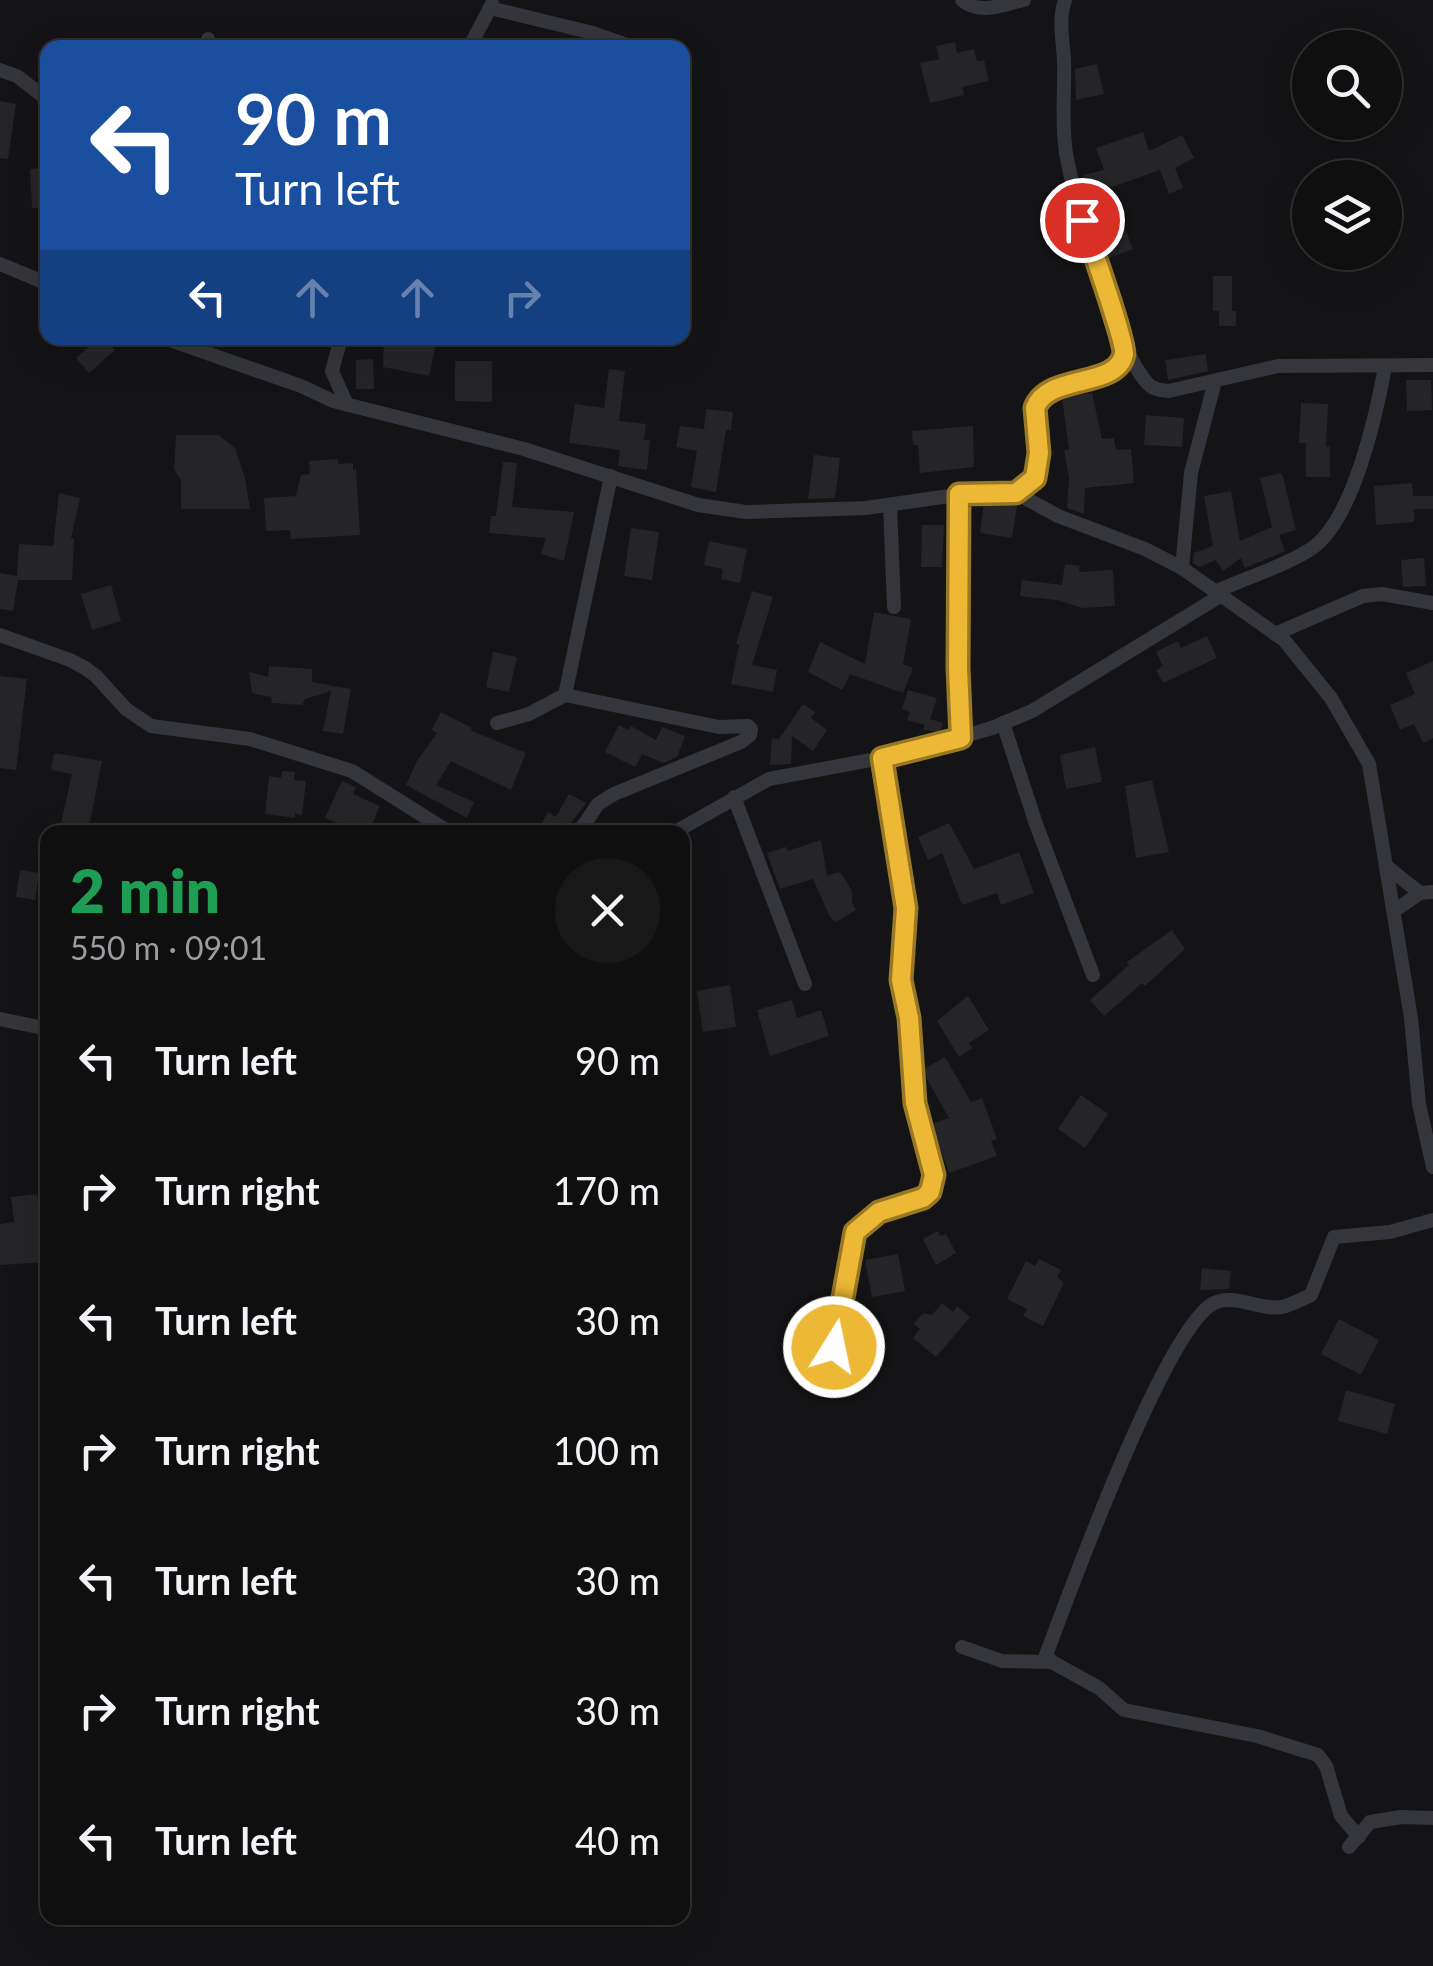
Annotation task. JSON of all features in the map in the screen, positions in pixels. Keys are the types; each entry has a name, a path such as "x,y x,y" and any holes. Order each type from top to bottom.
{"street":[{"path":"962,0 979,9 1024,0"},
{"path":"1060,1 1065,148 1075,196 1104,292 1125,344 1152,388 1169,390 1278,366 1433,365"},
{"path":"473,40 491,4 613,40"},
{"path":"0,70 17,76 40,94"},
{"path":"0,264 40,281"},
{"path":"1016,493 1029,485 1038,470 1038,400 1055,389 1113,370 1124,357 1125,344"},
{"path":"183,345 347,405 524,449 698,505 746,512 866,508 959,494 1016,493 1058,516 1145,549 1182,568 1275,634 1310,670 1369,764 1411,1018 1419,1104 1433,1166"},
{"path":"339,345 332,371 347,405"},
{"path":"687,825 769,779 882,758 961,738 1032,711 1218,594 1312,548 1336,524 1377,410 1386,367"},
{"path":"1182,568 1191,473 1214,381"},
{"path":"565,695 611,476"},
{"path":"959,494 961,738"},
{"path":"890,505 894,607"},
{"path":"1275,634 1363,596 1382,594 1433,603"},
{"path":"0,635 85,668 126,709 151,726 250,739 352,772 438,825"},
{"path":"497,722 529,714 565,695 719,727 751,729 741,742 614,794 598,804 584,825"},
{"path":"1003,723 1093,975"},
{"path":"828,1365 840,1326 855,1232 879,1212 923,1198 930,1192 934,1175 915,1103 909,1018 901,980 906,908 882,758"},
{"path":"734,797 806,984"},
{"path":"1386,866 1426,892 1394,911"},
{"path":"0,1019 40,1026"},
{"path":"1433,1220 1390,1232 1334,1237 1310,1295 1280,1308 1231,1301 1214,1303 1188,1331 1140,1422 1086,1547 1046,1654 1052,1662 1099,1688 1124,1710 1257,1736 1318,1754 1354,1842 1370,1822 1401,1817 1433,1818"},
{"path":"962,1648 1002,1661 1052,1662"}],"building":[{"path":"955,42 957,53 974,49 977,61 984,60 989,81 962,87 964,95 930,103 920,63 939,59 936,46"},
{"path":"1097,64 1104,94 1076,100 1075,69"},
{"path":"0,101 16,104 8,159 0,158"},
{"path":"1143,132 1149,151 1182,135 1194,158 1175,168 1183,188 1169,194 1160,170 1109,188 1086,190 1083,175 1104,170 1096,148"},
{"path":"40,168 40,208 32,208 30,169"},
{"path":"1123,224 1133,249 1107,259 1097,235"},
{"path":"1213,276 1232,276 1236,326 1219,326 1219,311 1213,311"},
{"path":"91,345 110,345 115,350 89,373 76,358"},
{"path":"384,345 436,345 429,376 383,367"},
{"path":"1206,354 1208,371 1168,380 1165,360"},
{"path":"373,359 374,389 356,389 356,360"},
{"path":"455,361 492,361 492,402 455,401"},
{"path":"609,369 625,371 619,421 646,424 644,440 650,440 647,470 618,466 620,450 569,443 575,404 604,408"},
{"path":"1406,380 1431,380 1432,410 1407,411"},
{"path":"1092,393 1102,439 1114,438 1116,450 1131,449 1134,483 1085,488 1084,514 1067,508 1069,478 1064,450 1069,450 1062,397"},
{"path":"1301,403 1328,404 1326,447 1330,447 1330,477 1306,477 1306,443 1299,443"},
{"path":"706,409 733,412 731,430 726,430 716,492 691,487 697,451 676,447 680,426 704,429"},
{"path":"1146,415 1184,418 1182,447 1144,445"},
{"path":"973,426 974,467 920,473 918,445 913,445 912,431"},
{"path":"176,435 219,435 235,448 250,509 181,509 181,480 174,469"},
{"path":"814,455 840,458 835,498 808,499"},
{"path":"338,459 338,464 353,463 353,470 356,469 360,535 291,539 290,530 266,531 264,498 296,496 301,475 310,474 309,461"},
{"path":"503,462 517,463 512,507 574,512 564,561 541,554 546,538 489,533 491,516 496,516"},
{"path":"1282,473 1296,530 1279,535 1285,551 1245,568 1241,558 1223,571 1216,560 1199,567 1193,563 1194,553 1213,546 1204,496 1231,491 1240,541 1272,527 1260,478"},
{"path":"1412,483 1413,496 1433,496 1433,509 1414,509 1414,522 1376,525 1374,486"},
{"path":"59,493 80,498 71,538 72,580 18,580 13,611 0,609 0,573 17,576 19,544 53,546"},
{"path":"984,503 1017,506 1012,538 980,533"},
{"path":"922,525 944,525 942,567 921,567"},
{"path":"631,528 659,532 652,580 624,576"},
{"path":"709,541 747,549 740,583 721,579 723,569 704,565"},
{"path":"1424,558 1426,586 1403,587 1401,560"},
{"path":"1065,564 1080,566 1079,572 1113,570 1115,606 1082,608 1057,600 1020,596 1022,580 1062,585"},
{"path":"111,585 121,621 92,630 81,594"},
{"path":"752,591 773,597 752,665 777,670 773,692 731,684 739,645 736,644"},
{"path":"874,612 911,619 903,664 913,668 903,693 850,674 842,690 808,672 820,642 865,664"},
{"path":"1207,636 1217,658 1163,683 1156,670 1163,666 1156,652 1178,641 1181,648"},
{"path":"493,652 517,657 509,692 486,687"},
{"path":"1433,661 1433,738 1423,743 1414,724 1400,730 1390,705 1415,694 1406,673"},
{"path":"269,666 312,669 312,682 351,689 343,734 323,731 331,691 305,699 302,705 272,703 271,697 252,693 249,672 268,677"},
{"path":"0,676 27,679 16,770 0,768"},
{"path":"908,690 937,698 930,719 943,723 940,732 923,730 925,725 907,720 910,712 902,709"},
{"path":"803,704 815,712 811,718 827,730 813,751 792,736 791,764 770,765 772,738 779,739"},
{"path":"441,712 470,730 526,753 511,790 451,761 436,785 474,802 467,818 406,785 437,733 432,730"},
{"path":"619,725 628,730 631,726 656,740 662,727 685,736 677,757 663,763 642,754 635,767 605,752"},
{"path":"1095,747 1102,782 1066,789 1060,755"},
{"path":"54,753 102,761 89,825 61,825 72,774 51,770"},
{"path":"282,771 295,772 294,780 306,781 302,816 265,814 269,776 281,778"},
{"path":"1152,780 1169,852 1136,858 1125,786"},
{"path":"342,781 356,787 353,794 380,806 372,825 342,825 325,818"},
{"path":"569,794 586,803 569,825 541,825 548,812 556,817"},
{"path":"949,823 974,869 1019,852 1034,893 1001,905 997,893 962,905 942,853 928,860 918,837"},
{"path":"821,840 827,876 842,874 852,891 856,910 836,922 813,879 780,889 767,853"},
{"path":"20,870 39,873 35,900 16,897"},
{"path":"1172,930 1185,949 1145,986 1142,983 1104,1016 1090,1000 1129,965 1127,962"},
{"path":"730,985 736,1027 703,1032 697,991"},
{"path":"968,996 989,1030 969,1043 973,1048 959,1057 937,1021"},
{"path":"792,1000 797,1018 821,1010 829,1036 770,1056 757,1010"},
{"path":"945,1057 971,1102 982,1098 997,1139 991,1141 997,1156 949,1173 932,1124 949,1118 922,1070"},
{"path":"1081,1095 1108,1114 1085,1148 1058,1129"},
{"path":"37,1194 40,1262 0,1265 0,1224 14,1222 11,1197"},
{"path":"938,1231 940,1236 946,1234 956,1253 936,1265 923,1239"},
{"path":"898,1254 905,1291 872,1297 865,1260"},
{"path":"1039,1259 1061,1270 1057,1277 1064,1283 1043,1326 1023,1316 1027,1309 1007,1299 1026,1261 1035,1266"},
{"path":"1202,1268 1231,1271 1229,1289 1200,1290"},
{"path":"942,1303 953,1312 957,1306 970,1317 936,1357 913,1338 920,1329 914,1324 923,1313 932,1315"},
{"path":"1339,1319 1379,1340 1361,1375 1321,1354"},
{"path":"1346,1390 1395,1404 1387,1434 1338,1421"}],"route":[{"path":"834,1347 855,1232 879,1212 923,1198 930,1192 934,1175 915,1103 909,1018 901,980 906,908 882,758 961,738 959,494 1016,493 1029,485 1038,470 1038,400 1055,389 1113,370 1124,357 1125,344 1082,220"}]}
